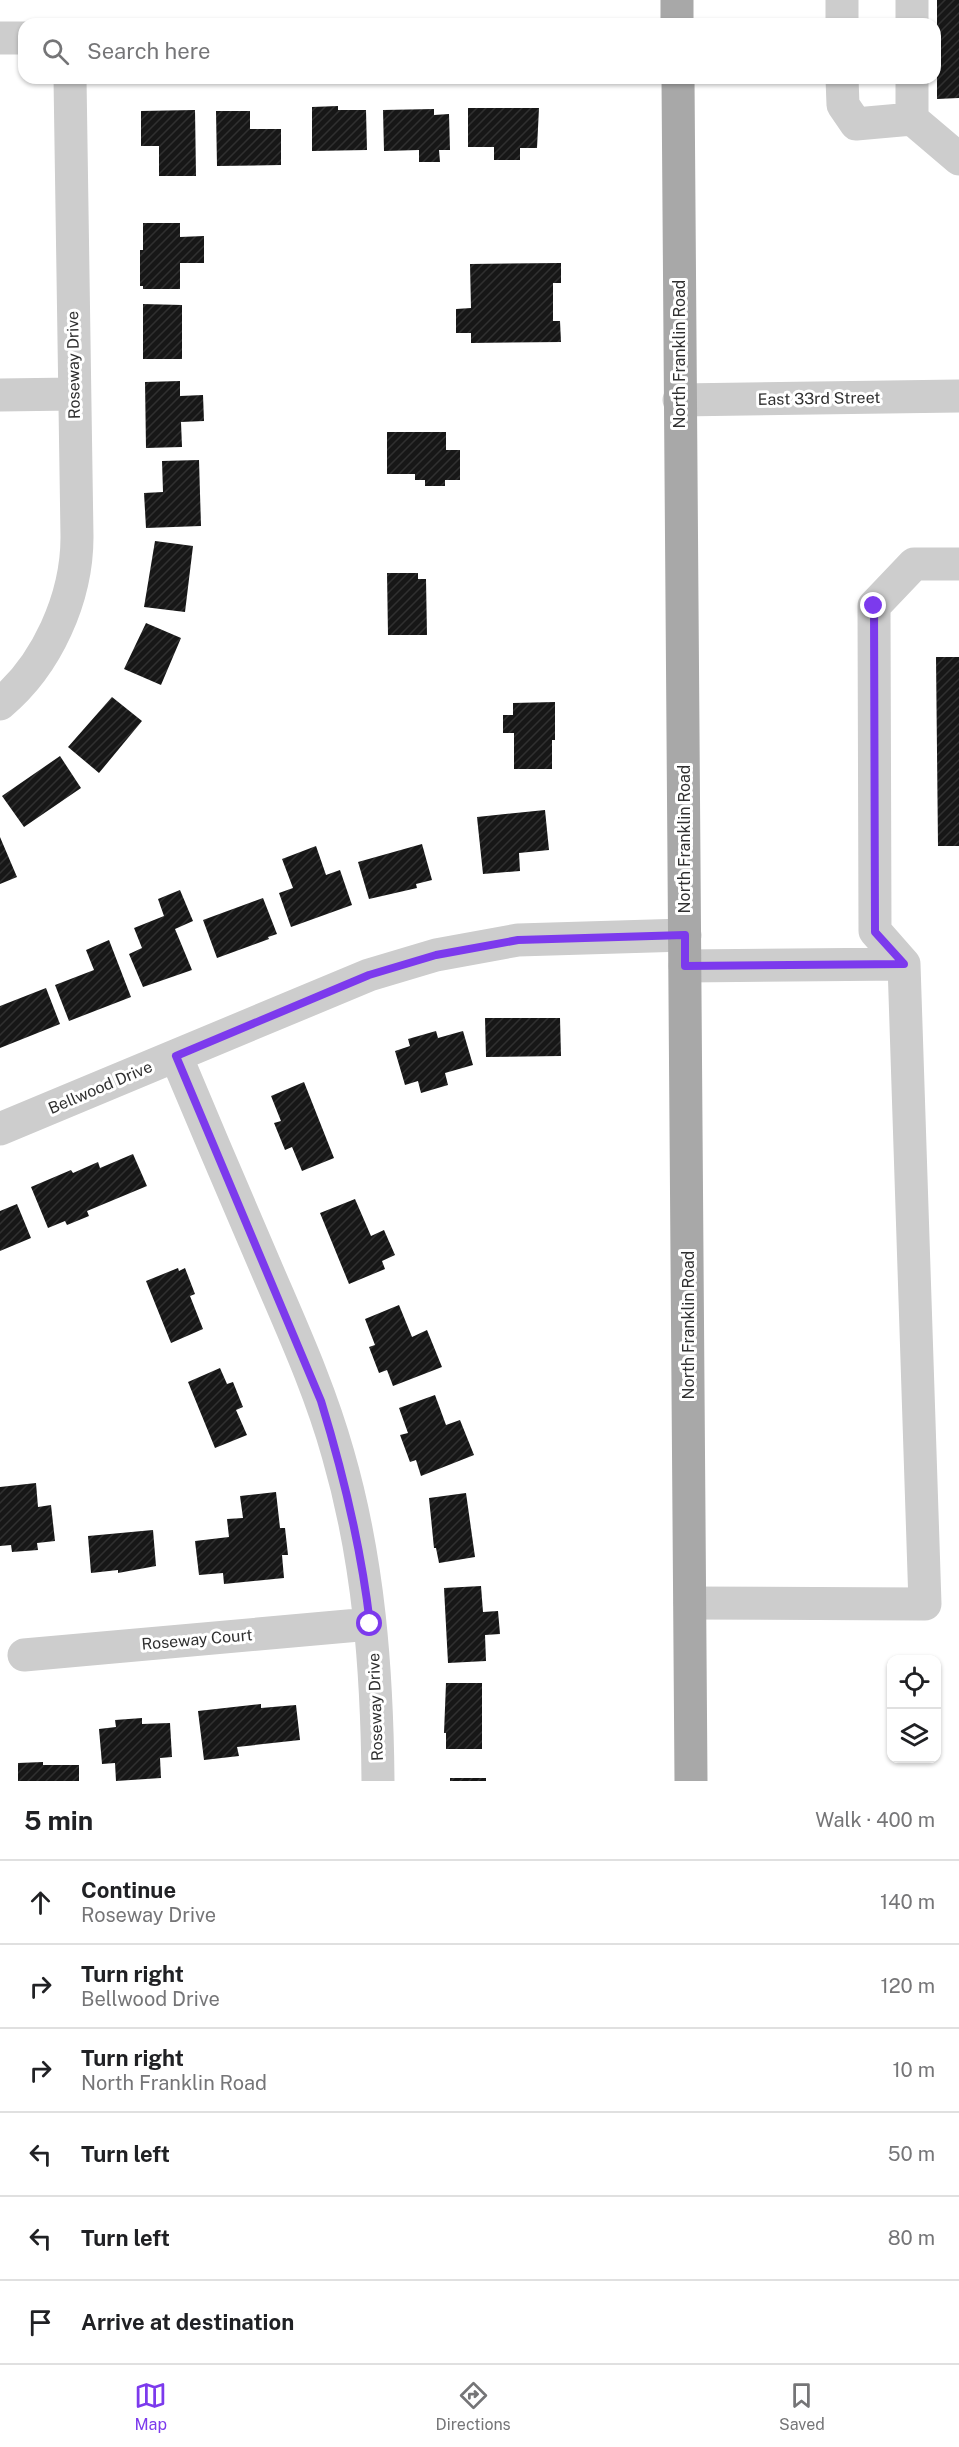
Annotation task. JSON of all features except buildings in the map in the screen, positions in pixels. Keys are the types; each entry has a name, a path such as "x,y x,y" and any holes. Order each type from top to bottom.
{"main road":[{"path":"677,0 677,18"},
{"name":"North Franklin Road","path":"678,84 692,1781"}],"street":[{"path":"842,0 842,18"},
{"path":"912,0 912,18"},
{"path":"0,38 18,38"},
{"name":"Roseway Drive","path":"0,704 31,670 61,616 69,594 77,548 70,84"},
{"path":"842,84 843,105 856,124 912,119 959,159"},
{"path":"912,84 912,119"},
{"path":"0,395 74,394"},
{"name":"East 33rd Street","path":"680,400 959,396"},
{"path":"690,1603 925,1604 904,964 875,932 874,606 914,564 959,564"},
{"name":"Bellwood Drive","path":"0,1129 369,975 436,955 518,940 904,964"},
{"name":"Roseway Drive","path":"176,1056 321,1401 338,1452 354,1520 370,1624 378,1781"},
{"name":"Roseway Court","path":"24,1655 370,1624"}],"route":[{"path":"370,1624 357,1530 338,1452 321,1401 176,1056 369,975 463,948 518,940 685,935 685,966 904,964 875,932 874,606"}]}
